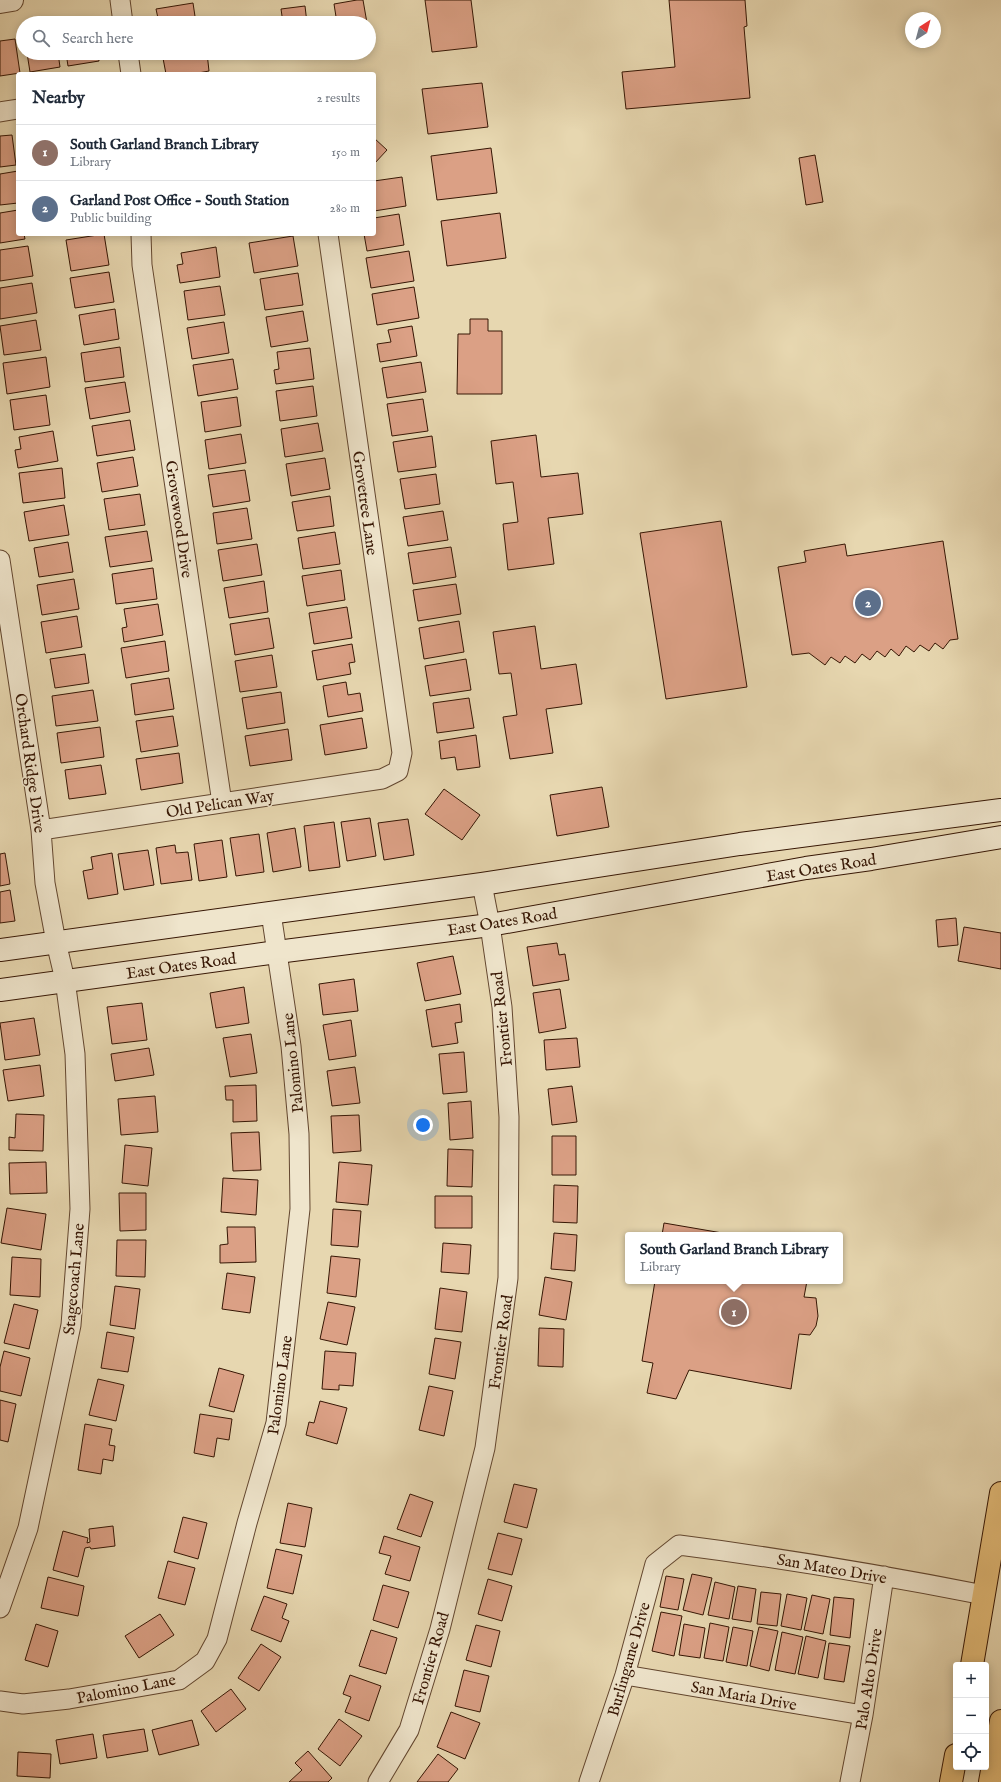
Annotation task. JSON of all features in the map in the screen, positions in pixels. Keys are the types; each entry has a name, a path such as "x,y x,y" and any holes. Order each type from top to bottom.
{"main road":[{"path":"0,2 12,0"},
{"name":"East Oates Road","path":"0,950 482,884 802,836 1001,810"},
{"path":"802,836 806,868"},
{"name":"East Oates Road","path":"0,990 65,980 490,925 806,868 1001,837"},
{"path":"973,1662 1001,1493"},
{"path":"990,1782 1001,1721"},
{"path":"951,1782 953,1770"}],"street":[{"path":"120,0 122,16"},
{"path":"129,60 131,72"},
{"path":"0,112 16,109"},
{"name":"Grovewood Drive","path":"141,236 142,265 222,803"},
{"name":"Grovetree Lane","path":"328,236 402,753 398,772"},
{"name":"Orchard Ridge Drive","path":"0,560 41,830 45,883 56,942"},
{"name":"Old Pelican Way","path":"41,830 382,779 398,772"},
{"name":"Frontier Road","path":"378,1782 409,1730 440,1629 485,1448 508,1278 509,1116 502,1007 490,925 482,884"},
{"name":"Palomino Lane","path":"0,1701 23,1704 69,1699 179,1680 205,1661 217,1639 247,1523 276,1423 300,1209 299,1134 293,1060 271,913"},
{"name":"Stagecoach Lane","path":"0,1608 28,1528 71,1325 80,1209 75,1054 65,980 56,942"},
{"name":"San Mateo Drive","path":"679,1545 764,1556 884,1576 984,1595"},
{"name":"Burlingame Drive","path":"590,1782 625,1675 655,1564 679,1545"},
{"name":"Palo Alto Drive","path":"850,1782 863,1715 884,1576"},
{"name":"San Maria Drive","path":"625,1675 863,1715"}],"building":[{"path":"363,0 366,16 336,16 334,4"},
{"path":"425,0 471,0 477,47 432,52"},
{"path":"669,0 745,0 747,26 744,27 750,98 626,109 622,72 675,67"},
{"path":"193,3 195,16 158,16 156,9"},
{"path":"305,6 306,16 282,16 281,9"},
{"path":"15,39 16,60 18,60 20,72 0,76 0,41"},
{"path":"28,60 59,60 60,67 30,72"},
{"path":"67,60 99,60 99,61 68,66"},
{"path":"163,60 208,60 209,71 166,72"},
{"path":"482,83 488,127 428,134 422,89"},
{"path":"12,135 16,165 0,167 0,136"},
{"path":"376,140 387,150 376,162"},
{"path":"491,148 497,193 437,200 431,156"},
{"path":"815,155 823,202 806,205 799,158"},
{"path":"16,171 16,203 0,205 0,174"},
{"path":"402,177 406,206 376,211 376,181"},
{"path":"16,210 16,236 24,236 25,239 0,243 0,213"},
{"path":"500,213 506,258 447,266 441,221"},
{"path":"399,214 404,245 367,251 364,236 376,236 376,218"},
{"path":"91,236 104,236 109,265 71,271 66,240"},
{"path":"293,236 298,266 254,273 249,243"},
{"path":"28,246 33,276 0,281 0,250"},
{"path":"216,247 220,277 180,283 177,265 183,264 181,253"},
{"path":"409,251 414,281 371,288 366,258"},
{"path":"109,272 114,302 75,308 70,278"},
{"path":"298,273 303,305 265,310 260,279"},
{"path":"32,283 37,313 0,319 0,288"},
{"path":"220,286 225,315 188,320 184,291"},
{"path":"414,287 419,318 377,325 372,294"},
{"path":"115,309 119,339 84,345 79,315"},
{"path":"303,311 308,341 271,347 266,317"},
{"path":"470,319 488,319 488,331 502,331 502,394 457,394 458,334 470,334"},
{"path":"36,320 41,350 4,355 0,326"},
{"path":"224,322 229,353 192,359 187,328"},
{"path":"412,326 417,356 380,362 377,344 391,342 388,330"},
{"path":"120,347 124,377 85,382 81,353"},
{"path":"310,348 314,379 276,384 274,370 279,369 277,352"},
{"path":"46,357 50,387 7,394 3,363"},
{"path":"233,359 238,389 198,396 193,365"},
{"path":"421,362 426,392 387,398 382,368"},
{"path":"125,382 130,412 90,419 85,388"},
{"path":"313,386 317,416 280,421 276,391"},
{"path":"46,395 50,425 14,430 10,400"},
{"path":"237,397 241,426 205,432 201,402"},
{"path":"423,399 428,431 392,436 387,404"},
{"path":"130,420 135,450 97,456 92,426"},
{"path":"318,423 323,451 285,457 281,429"},
{"path":"53,431 58,461 18,468 15,450 21,449 19,437"},
{"path":"241,434 246,463 209,469 205,440"},
{"path":"536,435 541,477 578,473 583,514 548,518 554,564 508,570 503,524 518,522 513,482 496,484 491,441"},
{"path":"432,436 436,467 398,472 393,442"},
{"path":"133,457 138,486 102,492 97,463"},
{"path":"325,458 330,489 291,496 286,464"},
{"path":"62,468 65,498 23,503 19,473"},
{"path":"245,470 250,501 213,507 208,475"},
{"path":"436,474 440,504 405,509 400,479"},
{"path":"140,494 145,525 109,530 104,499"},
{"path":"330,496 334,526 297,531 292,502"},
{"path":"64,505 69,535 29,541 24,512"},
{"path":"247,508 252,539 217,544 213,513"},
{"path":"443,511 448,540 408,546 403,517"},
{"path":"721,521 747,687 666,699 640,533"},
{"path":"147,531 152,561 110,567 105,537"},
{"path":"335,532 340,564 303,569 298,538"},
{"path":"943,541 958,639 950,640 943,649 935,643 929,651 920,645 914,652 906,646 899,656 891,649 885,657 877,651 870,660 862,654 855,663 845,656 840,663 831,657 825,665 809,653 792,655 778,567 806,562 804,551 845,544 847,556"},
{"path":"68,542 73,572 39,577 34,548"},
{"path":"257,544 262,575 223,581 218,550"},
{"path":"451,547 456,577 413,584 408,553"},
{"path":"153,568 157,599 116,604 112,574"},
{"path":"341,570 345,600 307,606 302,576"},
{"path":"74,579 79,609 42,615 37,585"},
{"path":"264,581 268,612 229,618 224,588"},
{"path":"456,584 461,614 418,621 413,590"},
{"path":"158,604 163,635 124,642 122,628 127,627 124,609"},
{"path":"347,607 352,638 314,644 309,613"},
{"path":"77,616 82,647 46,653 41,622"},
{"path":"269,618 274,648 235,655 230,624"},
{"path":"459,621 464,652 424,659 419,628"},
{"path":"535,626 541,669 576,664 582,704 546,709 553,753 510,759 503,717 517,715 511,673 499,674 493,632"},
{"path":"165,641 169,671 126,678 121,648"},
{"path":"352,644 355,662 349,663 351,674 317,680 312,651"},
{"path":"85,654 89,683 55,688 50,659"},
{"path":"272,655 277,687 240,692 235,661"},
{"path":"466,659 471,690 430,696 425,666"},
{"path":"169,678 174,709 135,715 131,684"},
{"path":"346,682 348,695 360,693 363,711 328,717 323,686"},
{"path":"93,690 98,721 56,726 52,696"},
{"path":"281,692 285,723 247,729 242,698"},
{"path":"469,698 474,728 437,733 433,703"},
{"path":"173,716 178,746 141,752 136,721"},
{"path":"362,718 367,748 325,755 320,725"},
{"path":"100,727 104,757 61,763 57,733"},
{"path":"288,729 292,760 250,766 245,736"},
{"path":"476,735 480,767 457,770 455,757 441,759 439,741"},
{"path":"179,753 183,783 141,790 136,759"},
{"path":"101,765 106,794 69,799 65,770"},
{"path":"602,787 609,827 557,836 550,795"},
{"path":"444,789 480,815 462,840 425,814"},
{"path":"370,818 376,856 347,861 341,822"},
{"path":"408,819 414,855 384,860 378,823"},
{"path":"334,822 340,867 309,871 304,826"},
{"path":"295,828 301,867 273,872 267,833"},
{"path":"259,834 264,872 236,876 230,838"},
{"path":"222,840 227,877 199,881 194,844"},
{"path":"175,845 176,853 188,852 192,880 161,884 156,848"},
{"path":"148,850 154,885 124,890 118,854"},
{"path":"5,853 10,884 0,886 0,854"},
{"path":"112,853 118,894 88,899 83,871 93,869 91,857"},
{"path":"10,890 15,921 0,923 0,892"},
{"path":"956,918 958,945 938,947 936,920"},
{"path":"964,927 1001,933 1001,969 958,961"},
{"path":"557,943 559,955 565,954 569,980 533,986 527,947"},
{"path":"453,956 461,994 425,1001 417,963"},
{"path":"354,979 358,1011 323,1015 319,984"},
{"path":"244,987 249,1023 216,1028 210,993"},
{"path":"560,989 566,1028 539,1033 533,993"},
{"path":"142,1003 147,1040 112,1044 107,1007"},
{"path":"460,1004 462,1022 455,1023 458,1043 432,1047 426,1010"},
{"path":"34,1018 40,1055 5,1060 0,1023"},
{"path":"351,1020 356,1056 329,1060 323,1025"},
{"path":"251,1034 257,1073 230,1077 223,1038"},
{"path":"577,1038 580,1067 546,1070 544,1040"},
{"path":"149,1048 154,1075 115,1081 111,1054"},
{"path":"464,1052 467,1092 443,1094 439,1054"},
{"path":"40,1065 44,1096 8,1101 3,1070"},
{"path":"355,1067 360,1103 332,1106 327,1071"},
{"path":"256,1085 257,1121 233,1122 233,1100 226,1100 225,1086"},
{"path":"572,1086 577,1122 552,1125 548,1089"},
{"path":"155,1096 158,1132 121,1135 118,1099"},
{"path":"471,1101 473,1138 450,1140 448,1103"},
{"path":"16,1114 44,1115 43,1151 9,1150 9,1137 15,1138"},
{"path":"359,1115 361,1151 333,1153 331,1116"},
{"path":"259,1132 261,1170 233,1171 231,1133"},
{"path":"552,1136 576,1136 576,1175 552,1175"},
{"path":"125,1145 152,1148 148,1186 122,1183"},
{"path":"448,1149 473,1150 472,1187 447,1186"},
{"path":"46,1162 47,1193 10,1194 9,1163"},
{"path":"339,1162 372,1165 368,1205 336,1202"},
{"path":"223,1178 258,1180 256,1215 221,1212"},
{"path":"554,1185 578,1186 577,1223 553,1222"},
{"path":"119,1193 146,1193 146,1230 120,1231"},
{"path":"435,1196 472,1196 472,1228 435,1228"},
{"path":"7,1208 46,1214 41,1250 1,1243"},
{"path":"333,1209 361,1211 358,1247 331,1245"},
{"path":"664,1223 716,1232 662,1232"},
{"path":"227,1227 255,1227 256,1262 220,1263 220,1245 228,1244"},
{"path":"554,1233 577,1235 575,1271 551,1269"},
{"path":"117,1240 146,1240 145,1277 116,1276"},
{"path":"443,1243 471,1245 469,1274 441,1272"},
{"path":"331,1256 360,1259 356,1297 327,1293"},
{"path":"12,1257 41,1259 40,1297 10,1295"},
{"path":"227,1273 255,1277 250,1313 222,1309"},
{"path":"545,1277 572,1282 566,1320 539,1315"},
{"path":"655,1284 806,1284 804,1297 816,1298 818,1316 816,1326 810,1335 799,1334 791,1389 689,1370 676,1399 647,1393 653,1363 642,1361"},
{"path":"115,1286 140,1289 135,1329 110,1325"},
{"path":"440,1288 467,1292 462,1332 435,1329"},
{"path":"328,1302 355,1307 347,1345 320,1339"},
{"path":"14,1304 38,1310 29,1349 4,1343"},
{"path":"539,1328 564,1329 563,1367 538,1366"},
{"path":"107,1332 134,1337 128,1372 101,1368"},
{"path":"435,1338 461,1342 455,1379 429,1374"},
{"path":"4,1351 30,1358 21,1396 0,1391 0,1367"},
{"path":"325,1351 356,1353 353,1386 339,1385 339,1390 322,1389"},
{"path":"219,1368 244,1375 234,1412 209,1406"},
{"path":"98,1379 124,1385 116,1421 89,1415"},
{"path":"429,1386 453,1391 444,1436 419,1430"},
{"path":"0,1400 16,1404 8,1442 0,1440"},
{"path":"320,1401 347,1408 337,1444 306,1435 309,1422 314,1423"},
{"path":"200,1414 232,1419 229,1440 217,1438 214,1457 194,1453"},
{"path":"85,1424 112,1429 109,1445 115,1446 113,1461 103,1459 101,1474 78,1470"},
{"path":"514,1484 537,1489 527,1528 504,1522"},
{"path":"410,1494 433,1502 421,1537 397,1529"},
{"path":"288,1503 312,1508 305,1547 280,1543"},
{"path":"183,1517 207,1523 198,1559 174,1552"},
{"path":"113,1526 115,1546 91,1549 90,1547 85,1548 78,1577 53,1570 63,1531 88,1538 87,1543 90,1542 89,1529"},
{"path":"498,1533 522,1539 512,1575 488,1569"},
{"path":"384,1536 420,1547 410,1581 385,1574 391,1556 379,1553"},
{"path":"276,1549 302,1555 293,1594 267,1588"},
{"path":"168,1561 195,1568 185,1605 158,1598"},
{"path":"692,1574 712,1578 703,1615 683,1610"},
{"path":"666,1576 684,1579 678,1610 660,1607"},
{"path":"48,1577 84,1586 78,1616 41,1608"},
{"path":"488,1579 512,1586 502,1621 478,1614"},
{"path":"715,1582 735,1587 729,1619 708,1615"},
{"path":"383,1585 409,1592 398,1628 373,1620"},
{"path":"738,1586 756,1589 751,1622 732,1619"},
{"path":"761,1592 781,1594 777,1626 757,1624"},
{"path":"787,1594 807,1598 801,1630 781,1626"},
{"path":"812,1595 830,1599 823,1634 804,1630"},
{"path":"264,1596 287,1604 282,1618 289,1621 281,1642 251,1630"},
{"path":"834,1597 854,1599 850,1638 830,1635"},
{"path":"661,1612 682,1616 674,1656 652,1651"},
{"path":"160,1614 174,1635 139,1658 125,1636"},
{"path":"710,1623 729,1627 723,1661 704,1658"},
{"path":"36,1624 58,1631 48,1667 25,1660"},
{"path":"684,1624 705,1628 700,1658 679,1655"},
{"path":"476,1625 500,1631 491,1667 466,1660"},
{"path":"733,1627 753,1631 747,1666 726,1662"},
{"path":"759,1627 778,1631 769,1671 750,1666"},
{"path":"371,1630 397,1638 386,1674 359,1666"},
{"path":"782,1632 803,1637 795,1674 775,1670"},
{"path":"806,1636 826,1641 818,1678 798,1674"},
{"path":"829,1643 850,1646 844,1682 824,1679"},
{"path":"261,1644 281,1657 259,1691 238,1678"},
{"path":"464,1670 489,1676 480,1712 455,1706"},
{"path":"350,1675 381,1686 369,1721 345,1712 351,1697 343,1694"},
{"path":"231,1689 246,1709 216,1732 201,1711"},
{"path":"451,1712 480,1723 465,1759 437,1747"},
{"path":"339,1719 362,1736 340,1766 318,1749"},
{"path":"192,1720 199,1745 159,1755 152,1730"},
{"path":"144,1729 148,1751 107,1758 103,1735"},
{"path":"93,1734 97,1758 60,1764 56,1740"},
{"path":"308,1751 332,1778 328,1782 289,1782 302,1770 295,1763"},
{"path":"18,1752 51,1754 50,1778 17,1776"},
{"path":"438,1754 458,1769 448,1782 417,1782"}],"place":[{"name":"Garland Post Office - South Station","path":"868,603"},
{"name":"South Garland Branch Library","path":"734,1312"}]}
